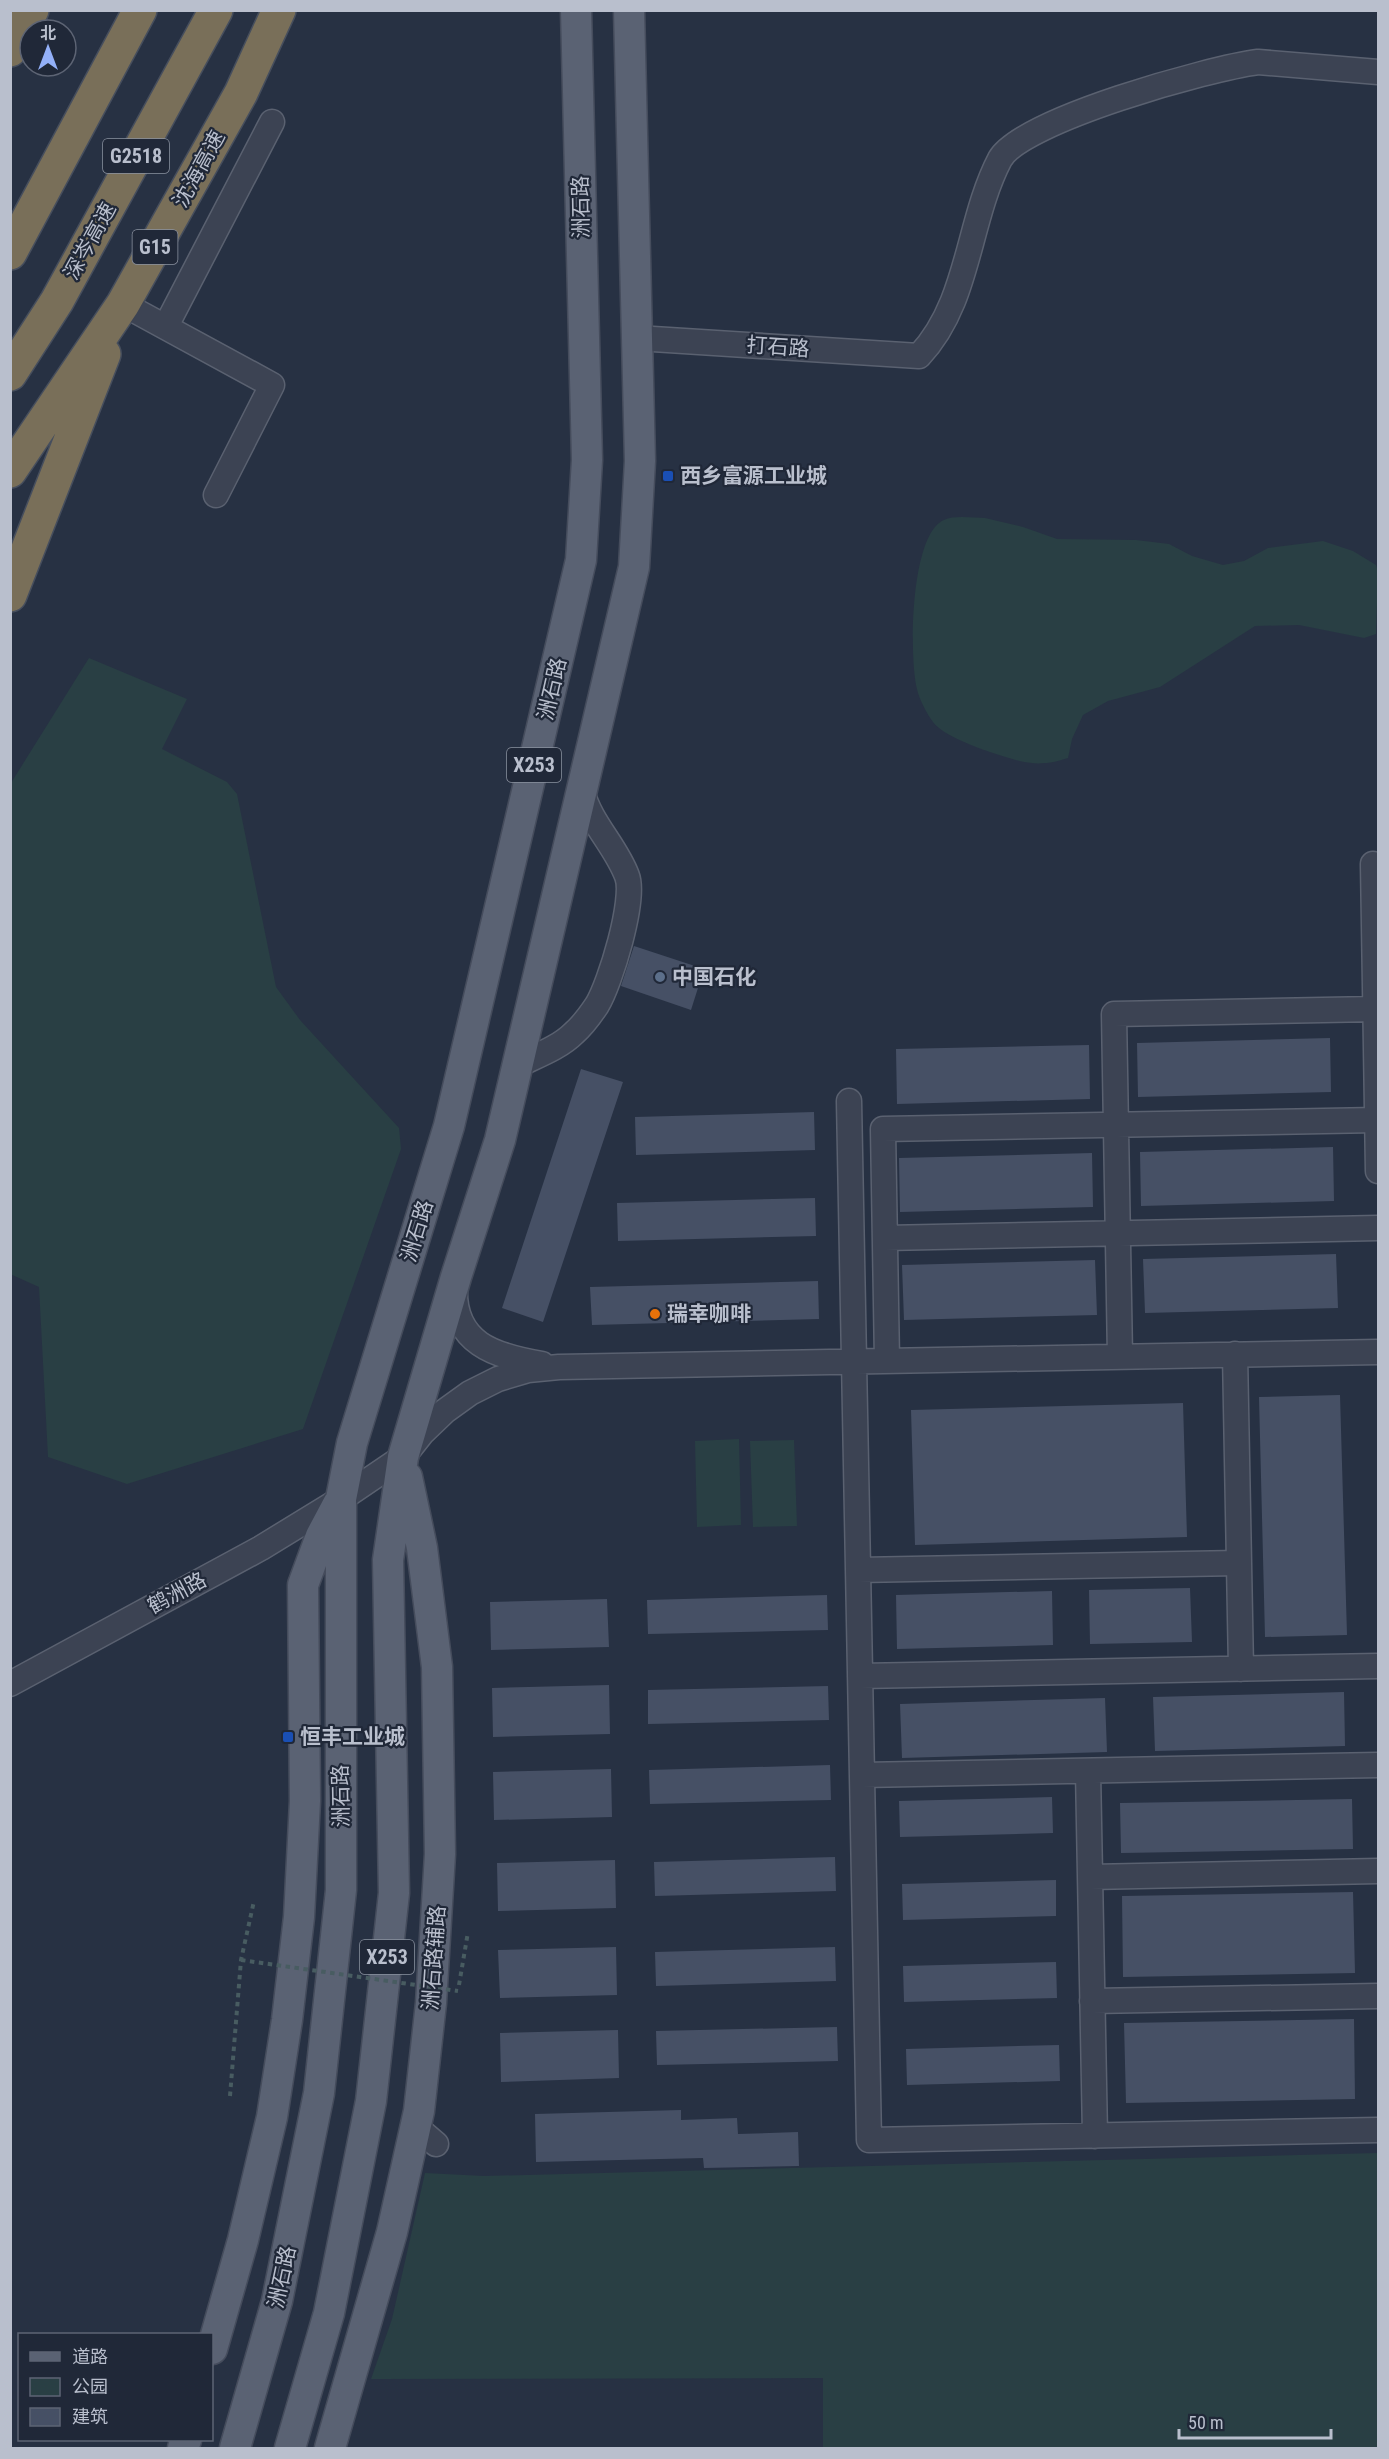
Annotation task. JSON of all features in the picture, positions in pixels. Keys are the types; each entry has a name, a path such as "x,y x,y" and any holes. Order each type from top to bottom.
{"highway":[{"path":"10,50 33,10"},
{"path":"10,253 141,10"},
{"name":"深岑高速","path":"10,374 57,301 216,10"},
{"name":"沈海高速","path":"10,471 123,304 241,93 279,10"},
{"path":"10,595 123,304"}],"main road":[{"name":"洲石路","path":"235,2448 278,2301 319,2093 341,1890 340,1499 352,1443 449,1126 581,560 587,460 576,10"},
{"name":"X253","path":"290,2448 329,2313 373,2089 394,1893 388,1560 403,1457 456,1277 500,1140 634,567 640,461 629,10"},
{"name":"洲石路辅路","path":"330,2448 392,2232 425,2135 440,1854 437,1667 422,1548 403,1457"},
{"path":"213,2345 243,2240 269,2128 287,2020 299,1917 305,1801 303,1585 321,1536 340,1499"},
{"path":"304,1725 341,1890"}],"street":[{"name":"打石路","path":"637,338 920,356 932,342 949,313 992,178 1002,156 1036,131 1126,96 1238,65 1258,62 1378,72"},
{"path":"166,326 273,122"},
{"path":"123,304 272,385 216,495"},
{"path":"518,1065 574,1034 598,1004 625,925 630,899 629,879 589,811 582,791"},
{"path":"1372,864 1376,934 1378,1170"},
{"path":"1120,1357 1114,1014 1375,1009"},
{"path":"849,1101 869,2140 1378,2130"},
{"path":"887,1361 883,1129 1116,1125 1378,1130"},
{"path":"885,1238 1378,1228"},
{"path":"456,1277 454,1299 460,1321 474,1340 492,1353 559,1367 1378,1352"},
{"path":"1235,1354 1241,1669"},
{"name":"鹤洲路","path":"10,1684 261,1548 340,1499 403,1457 422,1433 445,1411 470,1393 498,1379 528,1370 559,1367"},
{"path":"858,1570 1239,1563"},
{"path":"860,1676 1378,1666"},
{"path":"862,1775 1378,1765"},
{"path":"1088,1771 1095,2136"},
{"path":"1090,1877 1378,1871"},
{"path":"1092,2001 1378,1996"}],"path":[{"path":"230,2096 241,1960 254,1901"},
{"path":"241,1960 458,1991"}],"green space":[{"path":"948,518 985,518 1023,527 1057,539 1136,540 1169,544 1192,556 1223,565 1244,561 1268,548 1323,541 1353,551 1376,565 1378,572 1376,634 1364,638 1299,625 1255,626 1160,687 1108,701 1083,715 1072,739 1068,758 1048,763 1030,763 986,751 944,732 931,719 921,702 917,689 913,651 918,571 924,548 933,530"},
{"path":"89,658 187,699 162,749 227,782 237,794 276,987 300,1020 399,1128 401,1149 303,1429 127,1484 48,1457 39,1287 10,1274 11,783"},
{"path":"739,1439 741,1525 697,1527 695,1441"},
{"path":"794,1440 797,1526 753,1527 750,1441"},
{"path":"1378,2153 1378,2448 823,2448 823,2378 371,2379 392,2319 425,2173 484,2176"}],"building":[{"name":"中国石化","path":"634,946 704,969 691,1010 621,986"},
{"path":"1330,1038 1331,1092 1138,1097 1137,1043"},
{"path":"1089,1045 1090,1099 897,1104 896,1049"},
{"path":"581,1069 623,1082 543,1322 502,1308"},
{"path":"814,1112 815,1150 636,1155 635,1117"},
{"path":"1333,1147 1334,1201 1141,1206 1140,1152"},
{"path":"1092,1153 1093,1207 900,1212 899,1158"},
{"path":"815,1198 816,1236 618,1241 617,1203"},
{"path":"1336,1254 1338,1308 1145,1313 1143,1259"},
{"path":"1095,1260 1097,1315 904,1320 902,1265"},
{"path":"818,1281 819,1319 592,1325 590,1287"},
{"path":"1340,1395 1347,1635 1265,1637 1259,1397"},
{"path":"1183,1403 1187,1537 915,1545 911,1410"},
{"path":"1190,1588 1192,1642 1090,1644 1089,1590"},
{"path":"1052,1591 1053,1645 897,1649 896,1595"},
{"path":"827,1595 828,1630 648,1634 647,1600"},
{"path":"607,1599 609,1647 491,1650 490,1602"},
{"path":"609,1685 610,1734 493,1737 492,1688"},
{"path":"828,1686 829,1720 648,1724 648,1690"},
{"path":"1344,1692 1345,1746 1155,1751 1153,1697"},
{"path":"1105,1698 1107,1752 902,1758 900,1704"},
{"path":"830,1765 831,1800 650,1804 649,1770"},
{"path":"611,1769 612,1817 494,1820 493,1772"},
{"path":"1052,1797 1053,1833 900,1837 899,1801"},
{"path":"1352,1799 1353,1849 1121,1853 1120,1803"},
{"path":"835,1857 836,1891 655,1896 654,1862"},
{"path":"615,1860 616,1908 498,1911 497,1863"},
{"path":"1056,1880 1056,1916 903,1920 902,1884"},
{"path":"1353,1892 1355,1973 1123,1977 1122,1896"},
{"path":"616,1947 617,1995 500,1998 498,1950"},
{"path":"835,1947 836,1981 656,1986 655,1952"},
{"path":"1056,1962 1057,1998 904,2002 903,1966"},
{"path":"1354,2019 1355,2099 1126,2103 1124,2023"},
{"path":"837,2027 838,2061 657,2065 656,2031"},
{"path":"618,2030 619,2078 501,2082 500,2033"},
{"path":"1059,2045 1060,2081 907,2085 906,2049"},
{"path":"681,2110 681,2120 737,2118 738,2134 798,2132 799,2166 704,2168 703,2158 536,2162 535,2114"}],"place":[{"name":"西乡富源工业城","path":"668,476"},
{"name":"中国石化","path":"660,977"},
{"name":"瑞幸咖啡","path":"655,1314"},
{"name":"恒丰工业城","path":"288,1737"}]}
